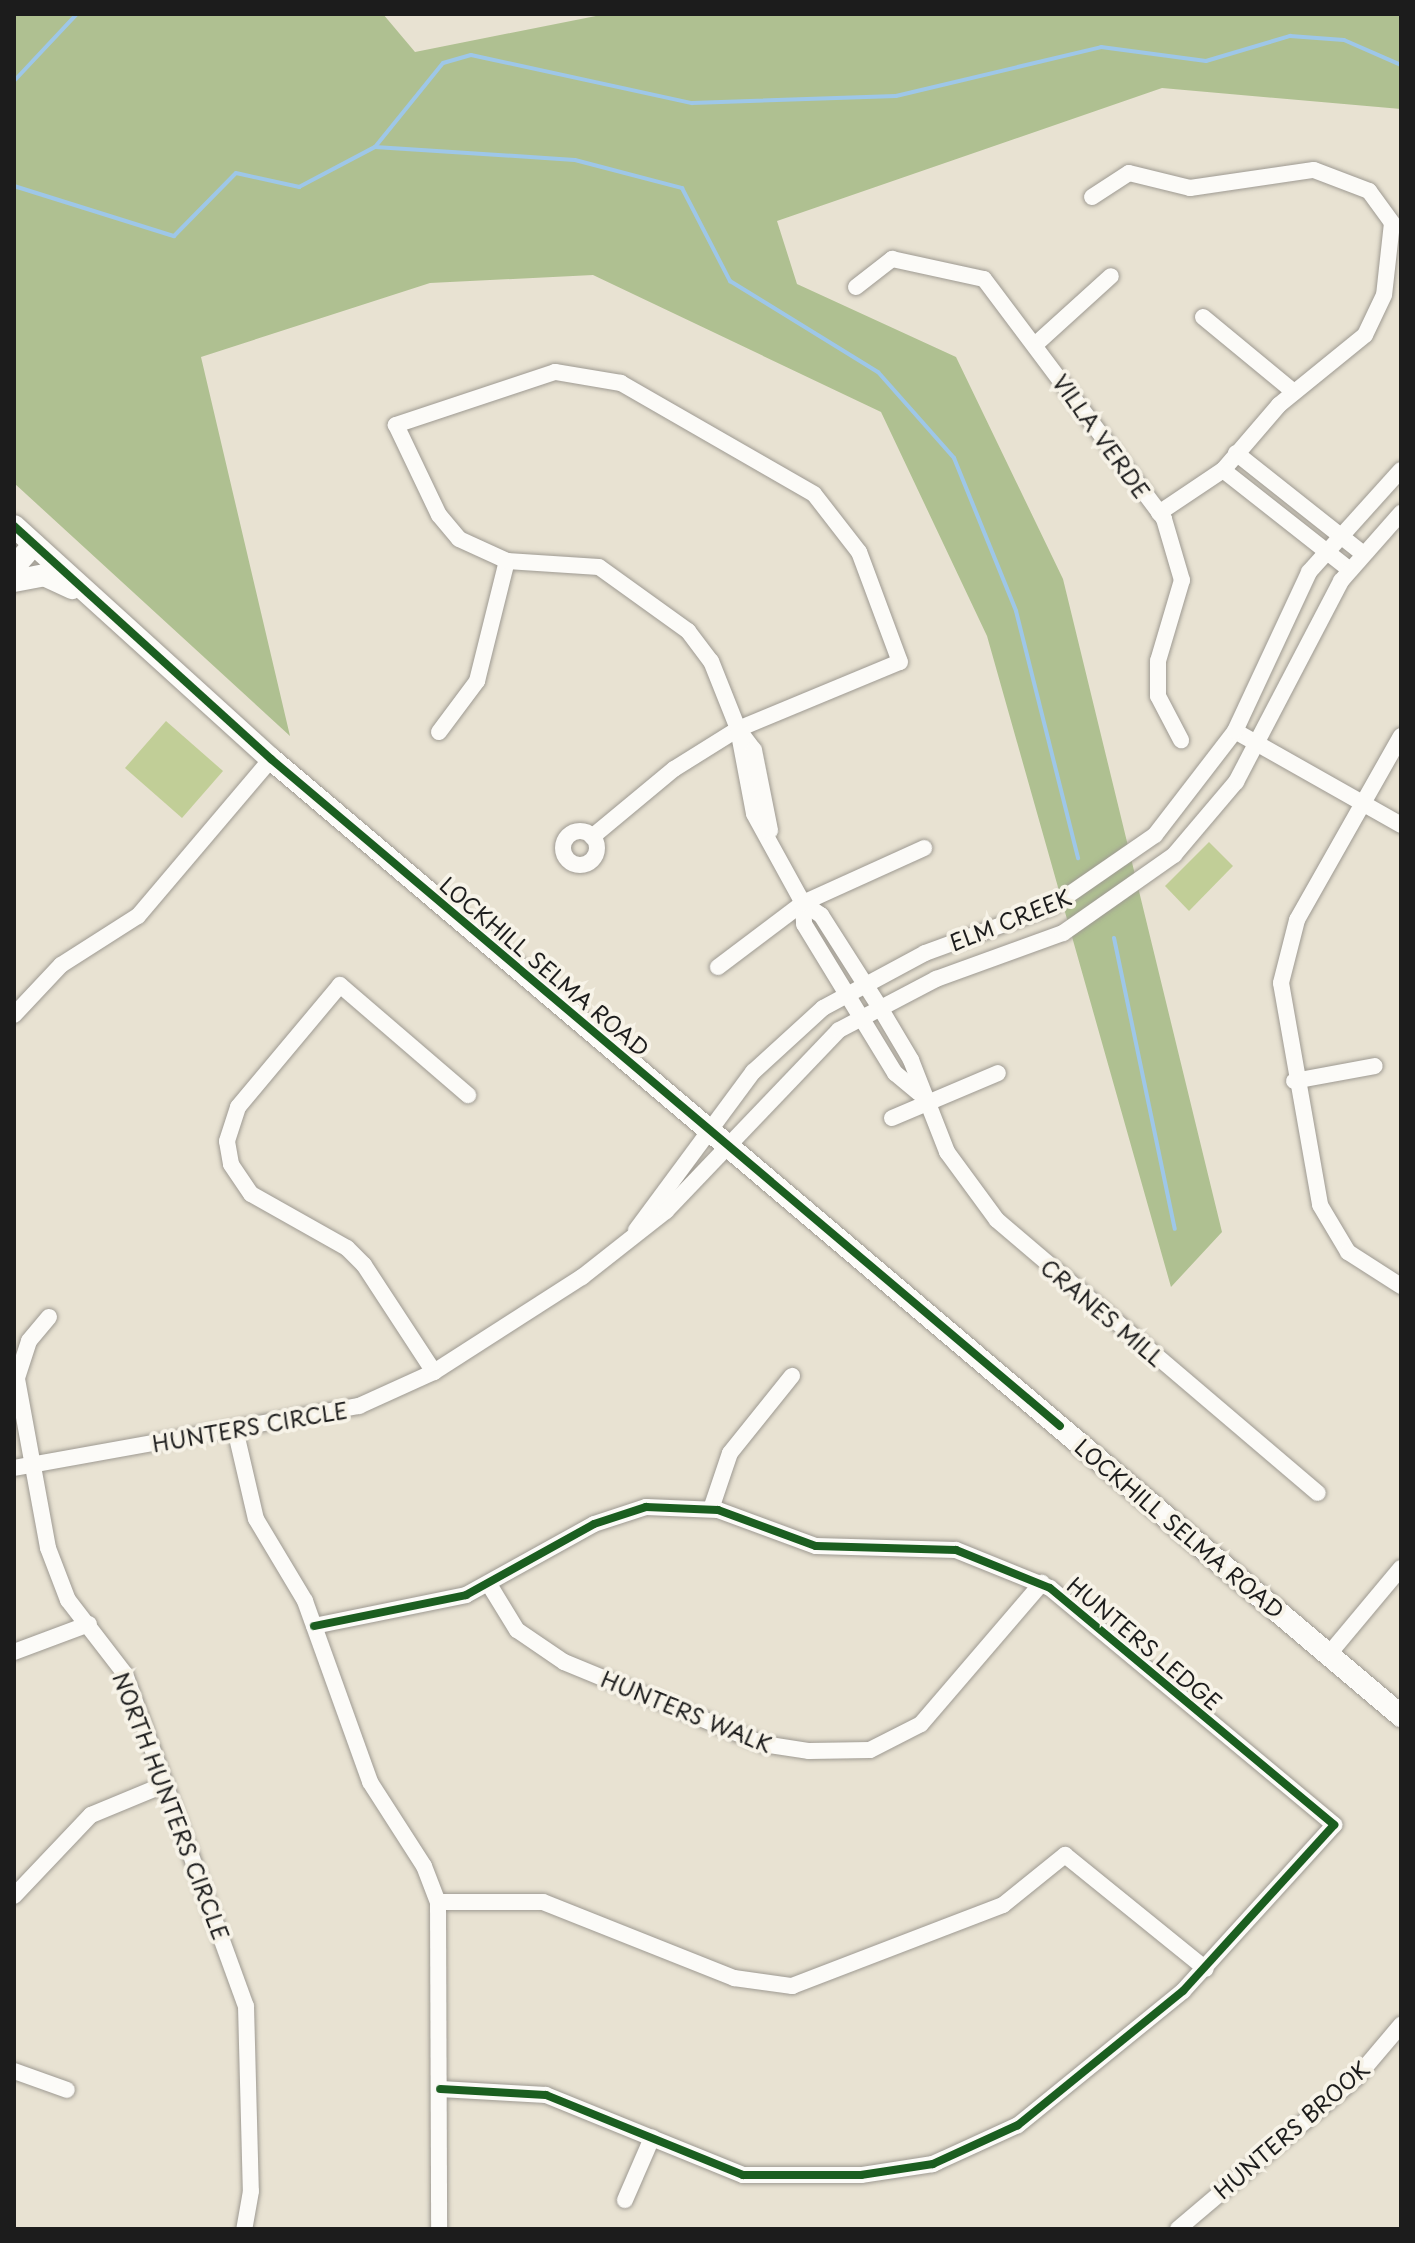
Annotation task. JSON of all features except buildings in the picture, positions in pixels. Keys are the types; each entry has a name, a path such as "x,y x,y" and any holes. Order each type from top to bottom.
{"main road":[{"name":"LOCKHILL SELMA ROAD","path":"14,526 271,759 1401,1716"},
{"path":"14,567 34,544"},
{"path":"14,581 55,578 97,603"}],"street":[{"path":"1092,197 1129,173 1190,188 1302,169 1369,191 1392,223 1380,306 1349,353 1294,392 1223,470 1159,513"},
{"name":"VILLA VERDE","path":"856,287 892,259 973,273 995,288 1159,513 1182,580 1158,661 1158,696 1181,740"},
{"path":"1036,344 1111,276"},
{"path":"1203,317 1294,392"},
{"path":"592,837 674,769 738,729 900,662 859,552 826,506 799,482 621,383 538,374 396,425 439,515 468,545 507,561 585,563 659,605 711,661 738,729 754,750 770,830 803,903"},
{"path":"1236,453 1362,553"},
{"path":"1223,470 1349,569"},
{"name":"ELM CREEK","path":"708,1126 772,1052 844,992 1083,889 1155,835 1235,731 1325,551 1401,470"},
{"name":"ELM CREEK","path":"728,1144 793,1072 859,1018 879,1006 1063,933 1138,886 1207,820 1257,743 1349,569 1401,513"},
{"path":"439,732 477,681 507,561"},
{"path":"1235,731 1364,807 1401,825"},
{"path":"1401,736 1285,950 1281,999 1294,1081 1325,1218 1358,1261 1401,1286"},
{"path":"14,1015 61,965 138,916 271,759"},
{"path":"718,967 803,903 924,848"},
{"name":"CRANES MILL","path":"803,903 821,915 879,1006 911,1060 921,1097 960,1173 997,1220 1318,1493"},
{"name":"CRANES MILL","path":"803,903 804,924 859,1018 895,1073 921,1097"},
{"path":"434,1372 347,1248 270,1210 231,1164 227,1141 238,1107 340,985 468,1095"},
{"path":"1294,1081 1375,1066"},
{"path":"892,1118 921,1097 998,1073"},
{"name":"HUNTERS CIRCLE","path":"631,1238 708,1126"},
{"name":"HUNTERS CIRCLE","path":"14,1468 359,1406 434,1372 582,1277 631,1238 728,1144"},
{"name":"NORTH HUNTERS CIRCLE","path":"49,1317 29,1341 17,1379 55,1578 125,1674 246,2006 251,2176 244,2229"},
{"path":"711,1509 730,1453 792,1376"},
{"path":"235,1429 251,1506 314,1626 370,1782 424,1866 438,1902 439,2229"},
{"name":"HUNTERS LEDGE","path":"314,1626 490,1586 611,1516 665,1505 711,1509 816,1546 956,1550 1042,1583 1334,1825 1206,1969"},
{"path":"1329,1654 1401,1568"},
{"name":"HUNTERS WALK","path":"490,1586 517,1630 564,1662 763,1744 809,1751 870,1750 921,1724 1042,1583"},
{"path":"14,1652 89,1624"},
{"path":"14,1896 91,1815 166,1784"},
{"path":"438,1902 543,1902 734,1978 792,1986 1003,1905 1065,1855 1206,1969 1018,2125 933,2164 760,2177 711,2166 652,2138 530,2092 440,2089"},
{"name":"HUNTERS BROOK","path":"1178,2229 1356,2078 1401,2025"},
{"path":"14,2071 67,2090"},
{"path":"625,2200 652,2138"}],"green space":[{"path":"14,14 383,14 415,52 606,14 1401,14 1401,109 1162,88 777,221 797,284 956,357 1063,579 1222,1232 1171,1287 987,636 881,412 593,275 430,283 201,357 290,736 14,483"},
{"path":"166,721 223,771 182,818 125,768"},
{"path":"1209,842 1233,866 1189,911 1165,886"}],"waterway":[{"path":"14,81 77,14"},
{"path":"14,186 174,236 236,173 299,187 375,147 443,63 471,55 692,103 896,96 1101,47 1206,61 1290,36 1344,40 1401,65"},
{"path":"375,147 575,160 682,188 730,281 878,372 954,458 1016,611 1078,858"},
{"path":"1114,938 1175,1229"}],"cycle path":[{"path":"14,526 271,759 1060,1426"},
{"path":"314,1626 466,1595 594,1524 646,1507 718,1510 816,1546 956,1550 1050,1588 1334,1825 1183,1991 1018,2125 933,2164 861,2175 743,2175 546,2095 440,2089"}]}
